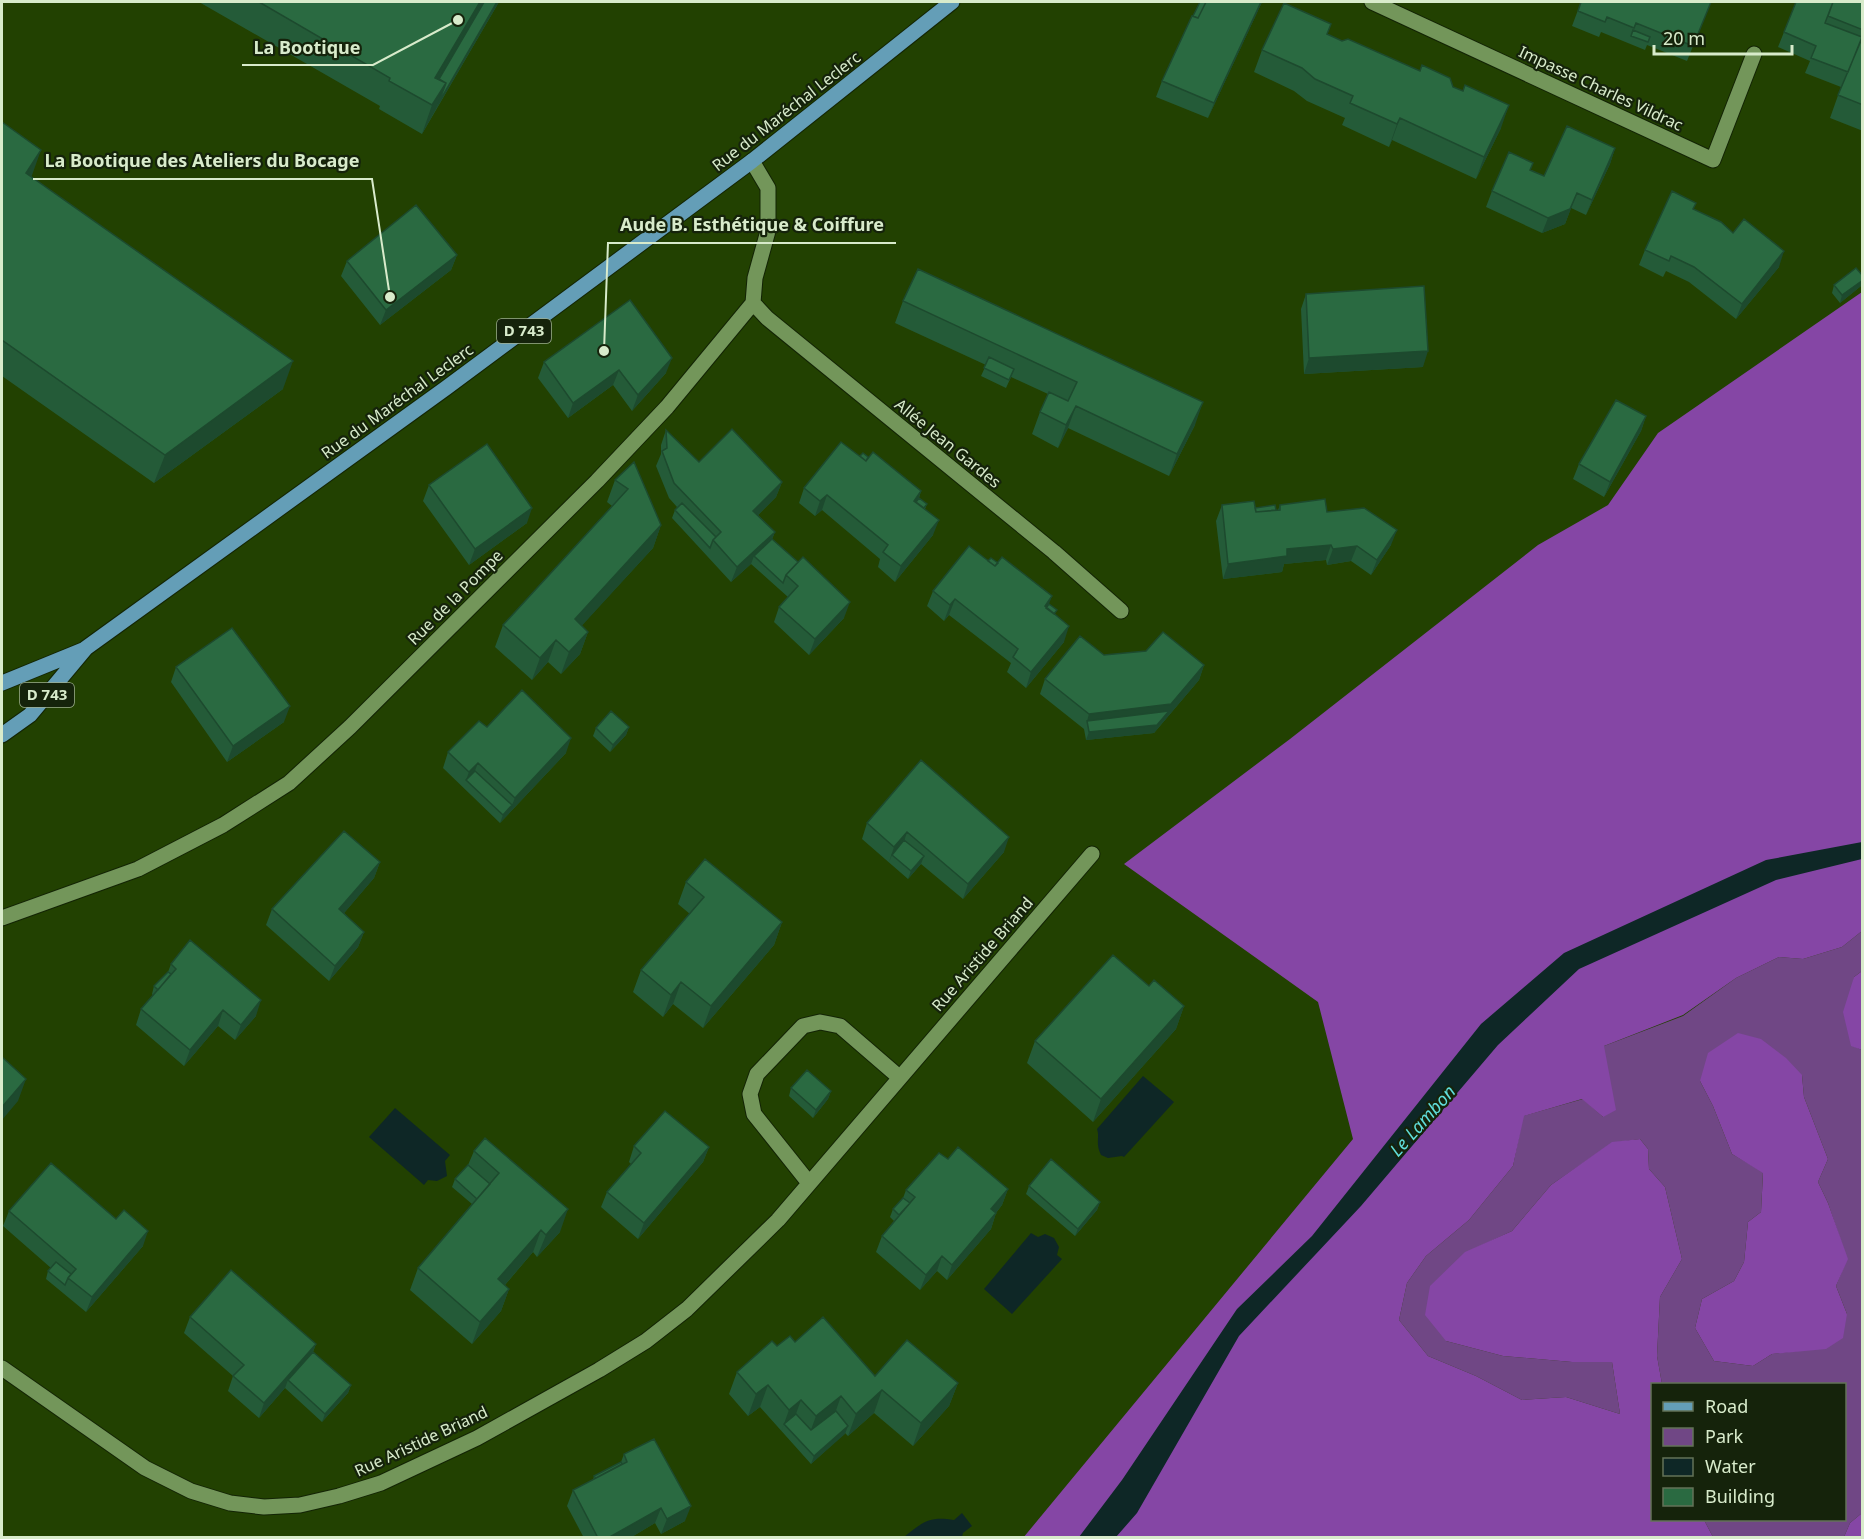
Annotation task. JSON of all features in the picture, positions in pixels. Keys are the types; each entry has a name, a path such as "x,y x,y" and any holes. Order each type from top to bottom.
{"main road":[{"name":"Rue du Maréchal Leclerc","path":"2,683 86,648 446,388 752,161 952,2"},
{"name":"Rue du Maréchal Leclerc","path":"2,735 30,715 86,648"}],"street":[{"name":"Impasse Charles Vildrac","path":"1372,2 1713,160 1754,54"},
{"path":"752,161 768,188 768,231 755,278 753,303"},
{"name":"Allée Jean Gardes","path":"753,303 767,318 1054,552 1121,611"},
{"name":"Rue de la Pompe","path":"2,918 138,869 223,825 289,783 350,727 597,482 667,407 753,303"},
{"name":"Rue Aristide Briand","path":"2,1368 145,1468 190,1491 230,1503 264,1507 300,1505 339,1496 381,1483 477,1438 646,1341 696,1301 778,1220 1092,854"},
{"path":"809,1183 754,1114 750,1094 757,1074 803,1026 820,1022 840,1026 899,1077"}],"green space":[{"path":"1862,931 1862,971 1854,977 1851,1045 1862,1050 1862,1513 1850,1523 1844,1537 1713,1537 1705,1521 1846,1521 1846,1383 1662,1383 1657,1356 1660,1297 1682,1259 1665,1187 1649,1169 1648,1149 1640,1139 1612,1143 1551,1185 1512,1231 1465,1253 1446,1341 1503,1356 1572,1362 1612,1362 1620,1414 1566,1397 1522,1400 1476,1376 1428,1356 1399,1320 1407,1283 1426,1256 1469,1220 1513,1166 1523,1116 1583,1099 1603,1117 1604,1046 1683,1016 1736,978 1779,957 1803,959 1842,947","holes":["1802,1075 1804,1097 1828,1159 1818,1182 1828,1203 1847,1259 1836,1286 1847,1314 1797,1351 1772,1354 1753,1366 1714,1361 1695,1328 1702,1299 1734,1281 1744,1262 1748,1222 1761,1212 1763,1172 1732,1154 1713,1106 1700,1081"]}],"shaded area":[{"path":"1862,292 1862,931 1842,947 1803,959 1779,957 1736,978 1683,1015 1604,1046 1616,1110 1603,1117 1582,1099 1524,1116 1513,1166 1469,1220 1426,1256 1407,1283 1399,1320 1428,1356 1476,1376 1522,1400 1566,1397 1620,1414 1612,1362 1572,1362 1503,1356 1446,1341 1425,1315 1430,1286 1465,1252 1512,1231 1551,1185 1612,1142 1640,1139 1648,1149 1649,1169 1665,1187 1682,1259 1660,1297 1657,1356 1662,1383 1651,1383 1651,1521 1705,1521 1713,1537 1023,1538 1353,1139 1318,1002 1124,864 1290,739 1538,545 1608,505 1658,433"},
{"path":"1862,971 1862,1050 1851,1046 1843,1012 1854,977"},
{"path":"1738,1033 1761,1039 1786,1058 1802,1075 1804,1097 1828,1159 1818,1182 1848,1259 1836,1286 1847,1314 1843,1338 1826,1349 1772,1354 1753,1366 1714,1361 1695,1328 1702,1299 1734,1281 1744,1262 1748,1222 1761,1212 1763,1173 1732,1154 1713,1106 1700,1081 1708,1053"},
{"path":"1862,1513 1862,1537 1844,1537 1850,1523"}],"water":[{"name":"Le Lambon","path":"1862,842 1862,859 1776,880 1579,969 1498,1045 1361,1206 1239,1336 1137,1513 1116,1537 1079,1537 1122,1480 1237,1309 1312,1236 1481,1024 1564,953 1766,860"},
{"path":"1143,1076 1174,1102 1124,1157 1108,1158 1101,1155 1097,1129"},
{"path":"395,1108 450,1155 445,1161 447,1176 437,1181 428,1180 424,1185 369,1137"},
{"path":"1031,1233 1038,1237 1045,1234 1054,1238 1059,1247 1057,1255 1062,1259 1012,1314 984,1289"},
{"path":"962,1513 972,1526 963,1533 962,1537 904,1537 927,1521 954,1520"}],"building":[{"path":"259,2 480,2 435,78 446,83 432,105"},
{"path":"484,2 497,2 438,104 446,83 439,79"},
{"path":"1200,2 1206,2 1198,18 1193,16"},
{"path":"1206,2 1261,2 1214,103 1162,81 1192,16 1198,18"},
{"path":"1581,2 1711,2 1693,46 1636,23 1634,28 1607,17 1605,22 1578,11"},
{"path":"1796,2 1833,2 1825,23 1862,37 1848,72 1811,58 1816,46 1784,32"},
{"path":"1833,2 1863,2 1863,30 1828,16"},
{"path":"1284,3 1331,24 1327,34 1342,41 1348,39 1420,71 1422,65 1450,78 1453,87 1463,91 1465,85 1509,105 1484,157 1400,118 1397,124 1350,103 1353,96 1315,79 1302,68 1262,50"},
{"path":"1633,30 1650,37 1648,42 1631,36"},
{"path":"1863,36 1863,105 1838,95"},
{"path":"2,122 41,150 26,173 293,361 165,455 2,340"},
{"path":"1567,126 1615,148 1592,200 1577,193 1570,209 1548,218 1492,191 1509,152 1533,163 1530,170 1544,176"},
{"path":"1672,191 1696,203 1693,209 1721,222 1733,233 1744,219 1784,251 1742,304 1694,267 1671,256 1669,261 1645,250"},
{"path":"416,205 457,255 386,310 347,261"},
{"path":"1856,268 1863,276 1863,280 1842,295 1834,285"},
{"path":"918,269 1203,402 1177,454 1076,406 1066,425 1040,412 1049,392 1068,401 1077,382 903,301"},
{"path":"1424,286 1428,351 1309,358 1306,294"},
{"path":"630,300 672,358 638,395 619,370 573,403 544,362"},
{"path":"989,357 1014,369 1009,380 984,368"},
{"path":"1616,400 1646,416 1610,482 1579,464"},
{"path":"732,429 782,482 753,511 775,532 737,567 713,540 721,532 674,483 662,451 667,448 666,430 699,462"},
{"path":"841,442 866,461 873,452 921,491 914,501 939,520 901,566 883,552 888,545 827,495 820,501 804,488"},
{"path":"487,444 532,508 475,549 429,485"},
{"path":"863,453 868,457 866,461 860,456"},
{"path":"634,462 661,525 575,619 588,632 569,652 556,640 540,658 503,625 628,489 615,480"},
{"path":"919,498 927,504 924,508 916,502"},
{"path":"1325,499 1327,512 1364,508 1397,530 1377,560 1357,546 1333,549 1331,545 1287,549 1287,556 1228,564 1222,505 1254,501 1256,512 1280,510 1280,505"},
{"path":"682,503 716,537 710,548 675,510"},
{"path":"1275,505 1276,510 1256,512 1255,508"},
{"path":"772,539 798,562 786,575 783,583 754,556"},
{"path":"969,546 995,566 1002,557 1052,596 1045,606 1069,626 1031,672 1013,657 1018,649 955,599 950,605 933,591"},
{"path":"803,557 850,602 815,639 779,607 798,586 786,575"},
{"path":"991,558 998,563 995,566 988,561"},
{"path":"1049,604 1057,610 1054,614 1046,608"},
{"path":"232,628 290,706 233,746 176,667"},
{"path":"1163,632 1204,665 1171,704 1089,714 1045,679 1080,636 1104,655 1146,651"},
{"path":"522,690 571,738 515,798 478,763 469,772 448,752 479,721 487,727"},
{"path":"611,711 629,727 613,745 596,728"},
{"path":"1169,711 1157,725 1089,732 1087,721"},
{"path":"921,760 1009,837 968,884 907,832 894,847 867,823"},
{"path":"475,771 512,805 503,815 466,780"},
{"path":"344,831 380,862 339,909 364,932 335,966 272,909"},
{"path":"904,840 924,856 911,871 892,855"},
{"path":"705,859 782,922 711,1006 681,982 671,995 641,970 704,897 686,882"},
{"path":"190,940 261,1000 241,1025 223,1010 190,1050 141,1009 176,969 171,964"},
{"path":"1113,955 1149,986 1154,980 1184,1006 1101,1099 1035,1041"},
{"path":"168,972 171,974 158,990 154,986"},
{"path":"2,1057 26,1079 2,1107"},
{"path":"807,1070 831,1091 816,1110 791,1088"},
{"path":"665,1111 709,1147 644,1223 607,1192 641,1153 634,1146"},
{"path":"485,1138 568,1209 546,1235 541,1230 498,1279 509,1289 480,1322 418,1268 499,1173 474,1151"},
{"path":"958,1147 1008,1189 991,1209 996,1213 952,1265 942,1256 926,1275 882,1236 915,1197 906,1190 939,1153 948,1159"},
{"path":"1051,1159 1100,1202 1078,1229 1029,1186"},
{"path":"51,1163 116,1219 124,1210 148,1231 92,1297 68,1278 76,1269 9,1211"},
{"path":"468,1165 490,1184 477,1199 455,1179"},
{"path":"903,1198 910,1203 899,1215 893,1209"},
{"path":"56,1262 71,1274 65,1285 48,1271"},
{"path":"231,1270 316,1344 264,1403 233,1376 244,1365 190,1317"},
{"path":"823,1317 875,1376 907,1340 958,1383 921,1423 882,1390 856,1414 841,1396 816,1416 801,1400 789,1410 768,1385 756,1394 737,1372 772,1341 777,1346 790,1336 795,1342"},
{"path":"313,1352 351,1385 325,1414 288,1380"},
{"path":"836,1411 848,1426 814,1456 784,1424 796,1414 811,1430"},
{"path":"654,1439 691,1506 667,1519 661,1508 608,1538 598,1538 573,1490 627,1462 624,1454"},
{"path":"621,1462 622,1464 596,1478 594,1476"}],"place":[{"name":"La Bootique","path":"458,20"},
{"name":"La Bootique des Ateliers du Bocage","path":"390,297"},
{"name":"Aude B. Esthétique & Coiffure","path":"604,351"}]}
